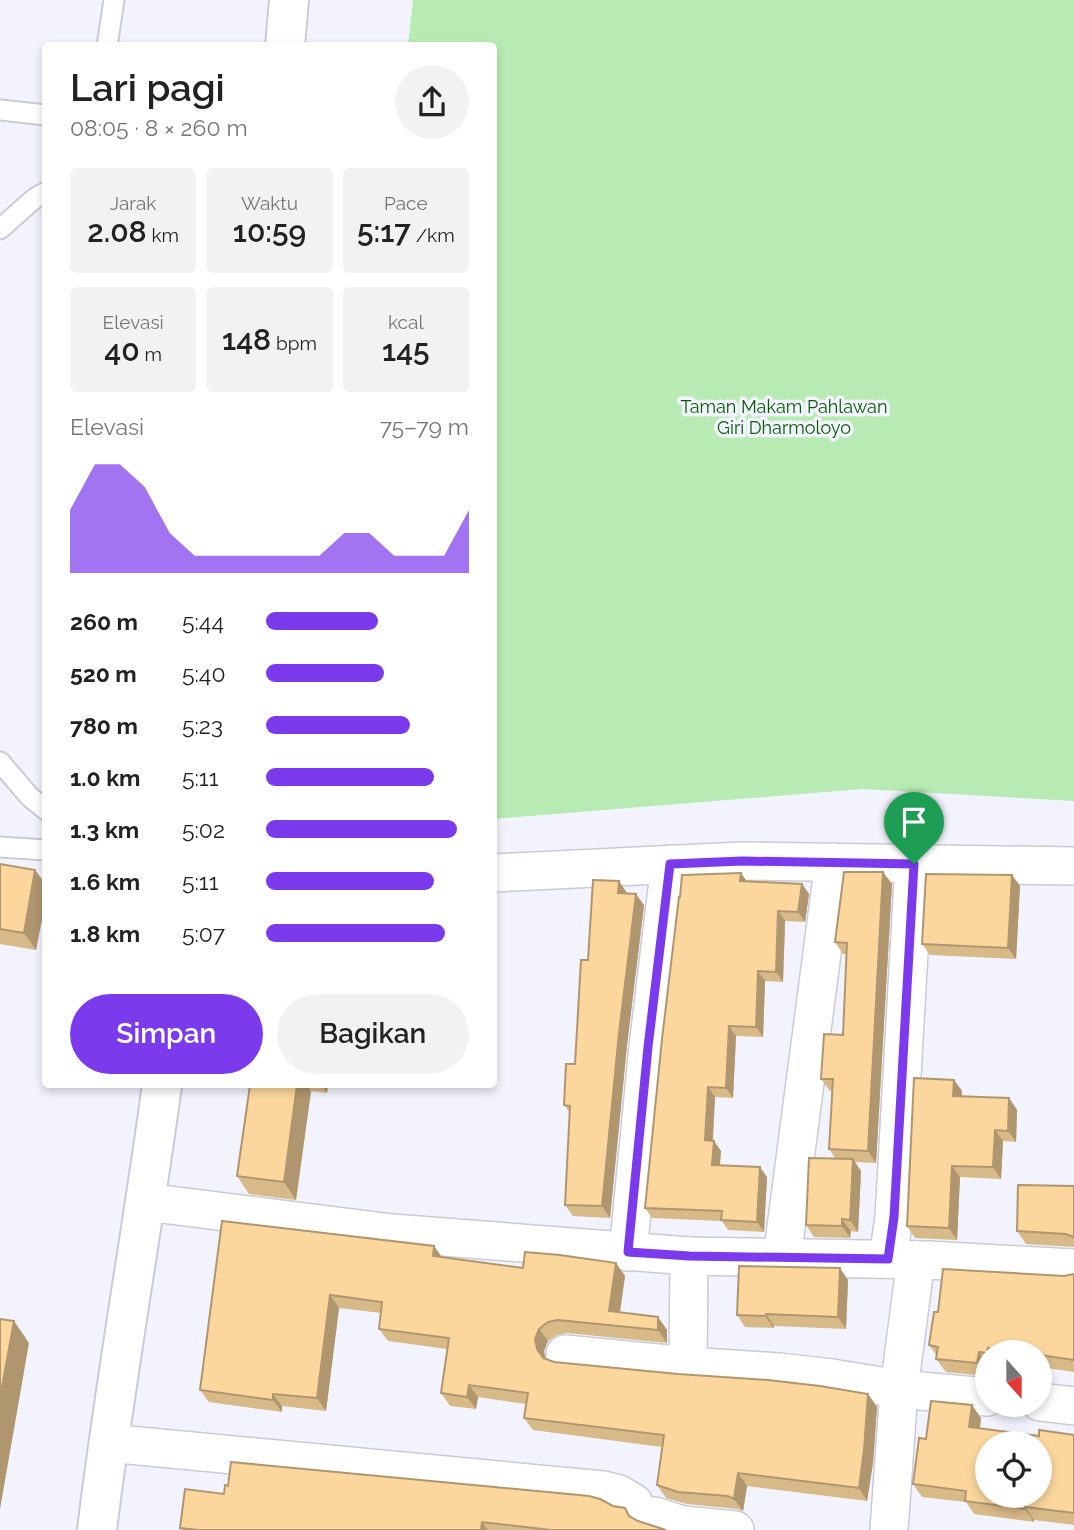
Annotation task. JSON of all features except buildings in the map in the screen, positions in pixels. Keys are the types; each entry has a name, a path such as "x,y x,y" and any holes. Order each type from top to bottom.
{"main road":[{"path":"285,42 289,0"},
{"path":"97,1530 162,1088"}],"street":[{"path":"497,873 742,861 1074,866"},
{"path":"782,1258 834,862"},
{"path":"628,1252 648,1047 670,864"},
{"path":"889,1530 899,1389 902,1260 894,1217 914,864"},
{"path":"146,1202 392,1233 628,1252 689,1256 953,1260 1074,1268"},
{"path":"688,1366 689,1256"},
{"path":"565,1354 819,1376 899,1389 975,1396"},
{"path":"1052,1403 1074,1406"},
{"path":"108,1443 603,1490 619,1494 645,1510 683,1525 734,1530"}],"lane":[{"path":"108,42 114,0"},
{"path":"0,110 42,115"},
{"path":"0,229 42,194"},
{"path":"0,762 42,807"},
{"path":"0,847 42,850"}],"green space":[{"name":"Taman Makam Pahlawan Giri Dharmoloyo","path":"413,0 1074,0 1074,801 862,789 497,819 497,42 408,42"}],"route":[{"path":"742,861 914,864 894,1217 888,1259 689,1256 628,1252 648,1047 670,864 742,861"}]}
